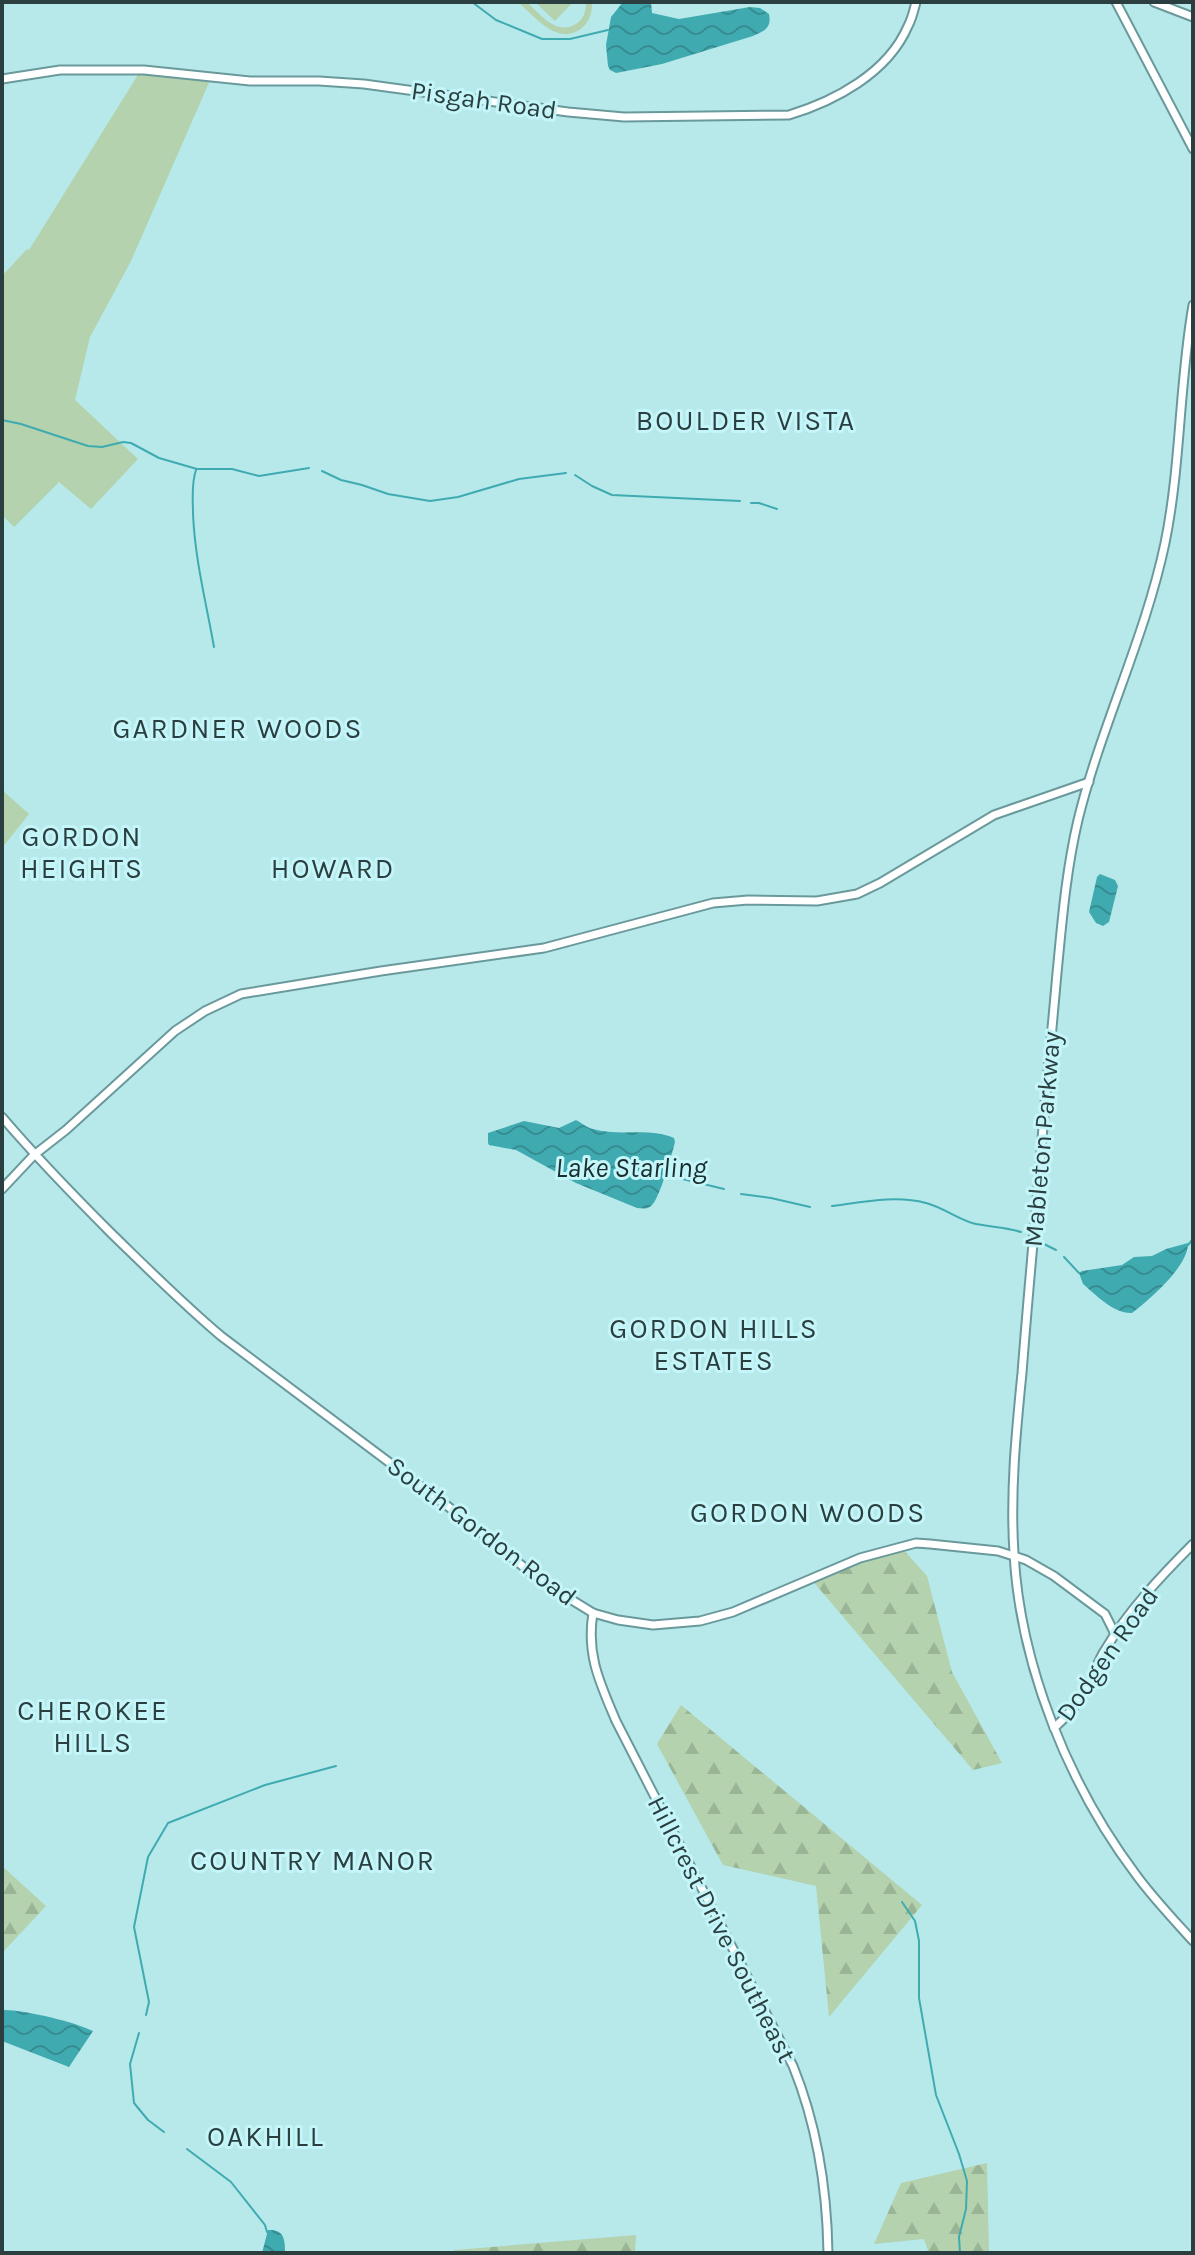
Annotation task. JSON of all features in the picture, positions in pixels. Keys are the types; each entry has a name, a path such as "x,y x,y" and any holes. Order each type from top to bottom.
{"street":[{"name":"Pisgah Road","path":"2,79 60,70 144,70 250,81 364,84 624,117 789,115 840,94 888,58 908,28 916,2"},
{"path":"1116,2 1193,149"},
{"path":"1154,2 1193,17"},
{"name":"Mableton Parkway","path":"1193,305 1165,542 1146,613 1089,782 1071,856 1061,930 1017,1418 1013,1494 1017,1579 1032,1661 1054,1728 1073,1772 1100,1821 1139,1879 1193,1941"},
{"path":"2,1189 34,1155 175,1031 205,1011 241,994 544,948 713,903 817,901 857,894 994,815 1089,782"},
{"name":"South Gordon Road","path":"2,1117 34,1155 182,1304 447,1505 541,1581 593,1613 653,1625 700,1621 733,1612 860,1558 916,1543 986,1549 1014,1555 1068,1585 1105,1614 1115,1634"},
{"name":"Dodgen Road","path":"1054,1728 1088,1686 1115,1634 1193,1544"},
{"path":"1017,1579 1026,1569 1038,1566"},
{"name":"Hillcrest Drive Southeast","path":"593,1613 593,1662 616,1721 803,2092 821,2168 828,2253"}],"green space":[{"path":"518,2 527,2 549,22 562,27 569,27 581,20 586,2 592,2 592,9 584,26 566,34 548,28"},
{"path":"535,2 573,2 555,21"},
{"path":"141,70 211,78 131,261 90,337 75,400 138,459 91,509 59,482 14,527 2,515 2,276 29,250"},
{"path":"2,790 29,814 2,848"},
{"path":"900,1546 927,1576 952,1672 1002,1763 973,1770 811,1579"},
{"path":"681,1705 922,1905 829,2017 816,1886 723,1865 657,1744"},
{"path":"2,1866 46,1906 2,1953"},
{"path":"987,2163 989,2253 929,2253 924,2239 874,2244 901,2183"},
{"path":"636,2235 635,2253 453,2253 455,2250"}],"water":[{"path":"623,2 651,2 652,13 679,19 760,8 769,14 769,23 764,31 753,36 662,64 616,73 608,66 606,45 611,17"},
{"path":"1100,874 1115,880 1118,886 1109,922 1103,926 1096,923 1089,912"},
{"name":"Lake Starling","path":"576,1120 589,1128 603,1131 654,1133 674,1138 665,1177 651,1206 637,1208 576,1183 516,1150 488,1143 488,1133 524,1121 559,1128"},
{"path":"1188,1243 1187,1252 1175,1272 1132,1313 1106,1303 1083,1284 1079,1273 1122,1265 1134,1257 1152,1256"},
{"path":"2,2010 48,2017 93,2031 69,2067 2,2041"},
{"path":"268,2230 277,2231 282,2236 285,2253 262,2253"}],"waterway":[{"path":"472,2 496,20 542,39 570,39 608,30"},
{"path":"2,420 88,446 131,443 159,458 197,469 232,469 259,476 309,468"},
{"path":"196,470 193,481 194,531 214,647"},
{"path":"322,471 388,494 430,501 458,497 519,479 566,473"},
{"path":"575,475 612,495 740,501"},
{"path":"751,503 777,509"},
{"path":"666,1175 724,1189"},
{"path":"741,1194 810,1207"},
{"path":"832,1206 879,1200 915,1201 972,1223 1021,1232"},
{"path":"1188,1245 1193,1239"},
{"path":"1042,1243 1056,1250"},
{"path":"1064,1257 1079,1273"},
{"path":"146,2015 149,2002 134,1927 148,1857 168,1823 265,1785 336,1766"},
{"path":"902,1902 915,1921 919,1941 919,1998 936,2095 967,2181 966,2209 959,2237 960,2253"},
{"path":"139,2033 130,2064 134,2103 148,2120 164,2132"},
{"path":"187,2149 231,2182 265,2225 267,2232"}],"district":[{"name":"BOULDER VISTA","path":"746,420"},
{"name":"GARDNER WOODS","path":"238,728"},
{"name":"GORDON HEIGHTS","path":"82,852"},
{"name":"HOWARD","path":"333,868"},
{"name":"GORDON HILLS ESTATES","path":"714,1344"},
{"name":"GORDON WOODS","path":"808,1512"},
{"name":"CHEROKEE HILLS","path":"93,1726"},
{"name":"COUNTRY MANOR","path":"313,1860"},
{"name":"OAKHILL","path":"266,2136"}]}
